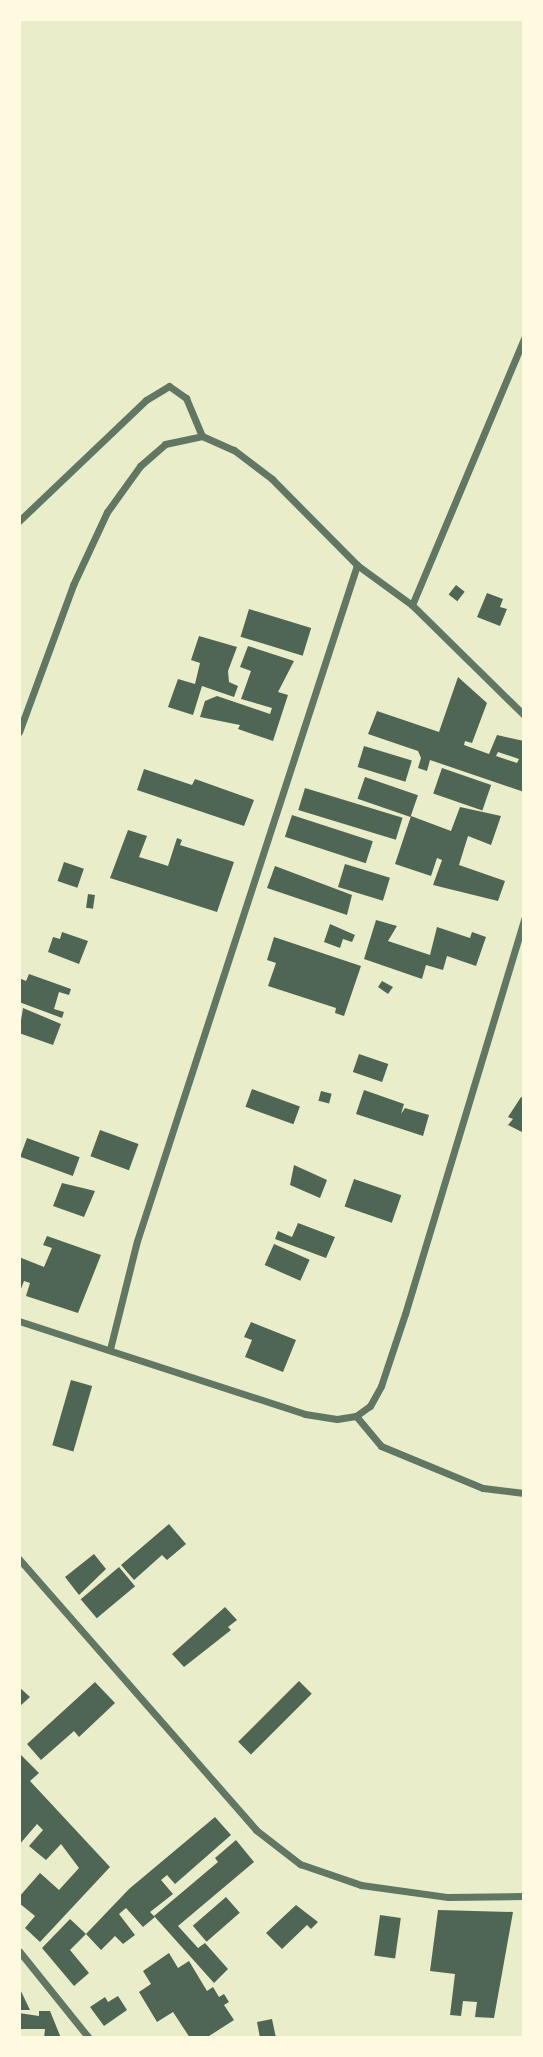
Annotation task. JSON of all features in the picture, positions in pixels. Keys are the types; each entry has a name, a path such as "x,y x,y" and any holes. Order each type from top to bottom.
{"street":[{"path":"412,605 524,338"},
{"path":"19,520 146,400 169,386 186,398 202,436"},
{"path":"19,732 73,585 107,512 140,466 165,444 202,436 234,450 272,479 357,565 412,605 524,715"},
{"path":"110,1349 140,1229 357,565"},
{"path":"19,1321 305,1414 337,1419 356,1416 370,1406 382,1386 524,919"},
{"path":"356,1416 381,1446 483,1488 524,1493"},
{"path":"19,1559 256,1830 300,1864 361,1885 448,1896 524,1896"},
{"path":"19,1951 89,2038"}],"building":[{"path":"456,585 465,592 457,601 449,594"},
{"path":"487,593 503,599 500,607 507,609 500,626 477,617"},
{"path":"249,609 311,628 303,656 241,637"},
{"path":"199,636 237,647 228,671 229,682 238,686 234,697 202,686 193,715 168,707 178,679 195,684 200,663 191,660"},
{"path":"248,646 294,661 278,692 288,695 273,741 238,729 240,725 200,717 205,701 217,696 270,714 272,708 241,699 251,671 240,667"},
{"path":"458,677 487,703 472,743 465,741 464,745 489,754 497,735 524,741 524,792 430,760 427,771 418,768 421,758 418,751 368,734 377,711 439,732","holes":["498,752 519,759 517,763 496,756"]},
{"path":"364,746 412,761 405,782 358,767"},
{"path":"442,768 491,785 482,810 433,794"},
{"path":"144,769 192,785 195,779 254,800 244,826 137,790"},
{"path":"365,777 418,795 410,817 358,799"},
{"path":"305,788 403,818 396,840 298,810"},
{"path":"460,807 501,816 491,845 468,836 459,865 505,881 498,901 433,885 442,860 437,858 431,876 395,864 411,816 451,831"},
{"path":"292,815 373,841 366,863 285,837"},
{"path":"128,830 147,836 139,857 168,866 177,838 182,840 180,845 234,862 217,912 110,878"},
{"path":"64,862 84,869 77,888 57,881"},
{"path":"345,864 390,878 383,901 338,887"},
{"path":"275,866 352,895 347,915 267,888"},
{"path":"88,894 95,895 93,909 86,908"},
{"path":"376,920 397,926 388,941 430,955 437,927 470,938 472,932 486,937 476,966 447,956 443,970 426,965 422,979 364,959"},
{"path":"330,924 355,935 352,942 343,939 340,948 324,942"},
{"path":"62,932 88,941 79,964 48,952 53,937 60,939"},
{"path":"274,937 361,966 344,1016 335,1013 336,1008 268,986 276,963 267,960"},
{"path":"29,974 71,989 69,995 59,992 54,1009 64,1012 62,1018 19,1002 19,978 26,981"},
{"path":"382,981 393,987 388,994 378,987"},
{"path":"23,1008 61,1024 53,1045 19,1033"},
{"path":"359,1054 388,1064 382,1082 353,1072"},
{"path":"252,1089 300,1106 293,1124 246,1107"},
{"path":"364,1090 404,1104 401,1114 405,1108 429,1115 423,1136 356,1114"},
{"path":"321,1091 332,1094 329,1104 318,1101"},
{"path":"521,1097 524,1098 524,1133 508,1125 513,1119 508,1117"},
{"path":"100,1130 139,1144 129,1170 90,1156"},
{"path":"27,1138 80,1157 73,1176 20,1157"},
{"path":"294,1165 327,1180 320,1198 290,1185"},
{"path":"354,1179 401,1195 392,1223 345,1206"},
{"path":"62,1183 95,1191 84,1217 53,1206"},
{"path":"298,1223 335,1237 326,1258 275,1239 278,1231 292,1237"},
{"path":"47,1236 101,1255 78,1313 26,1296 30,1283 24,1281 19,1294 19,1257 44,1267 52,1248 43,1245"},
{"path":"274,1244 310,1260 300,1281 265,1265"},
{"path":"251,1322 296,1340 283,1372 245,1357 252,1340 244,1337"},
{"path":"71,1380 92,1386 73,1451 52,1445"},
{"path":"169,1524 186,1544 167,1560 162,1555 134,1580 121,1565"},
{"path":"94,1554 106,1569 79,1595 65,1577"},
{"path":"119,1567 135,1586 97,1618 81,1599"},
{"path":"225,1607 237,1620 228,1627 231,1630 184,1667 172,1654"},
{"path":"299,1681 312,1694 251,1755 238,1742"},
{"path":"95,1682 115,1703 79,1737 74,1731 41,1760 27,1744"},
{"path":"19,1687 30,1697 19,1707"},
{"path":"19,1753 39,1773 30,1781 110,1867 40,1942 25,1928 35,1916 19,1903 19,1897 40,1873 59,1890 79,1868 61,1844 46,1860 29,1846 43,1830 37,1824 19,1845"},
{"path":"215,1817 231,1835 175,1884 167,1875 161,1880 173,1894 150,1912 155,1917 143,1927 126,1908 119,1914 135,1935 123,1944 115,1936 101,1950 86,1934 129,1889"},
{"path":"236,1840 254,1862 178,1926 198,1948 205,1943 228,1969 214,1983 154,1916 218,1862 215,1858"},
{"path":"226,1897 240,1913 207,1942 193,1926"},
{"path":"296,1905 318,1922 311,1929 307,1925 282,1949 266,1933"},
{"path":"438,1910 513,1912 494,2018 475,2017 477,2002 463,2001 461,2016 450,2015 455,1974 430,1971"},
{"path":"380,1915 401,1918 395,1959 374,1956"},
{"path":"70,1919 86,1934 70,1950 89,1973 74,1986 42,1948"},
{"path":"169,1953 178,1968 189,1961 207,1991 213,1987 219,1997 224,1994 229,2002 224,2005 234,2020 206,2038 190,2038 173,2012 157,2022 139,1992 151,1984 143,1971"},
{"path":"19,1987 30,2010 19,2010"},
{"path":"118,1996 127,2010 104,2026 90,2007 105,1997 108,2002"},
{"path":"39,2011 50,2011 61,2038 44,2038 45,2029 19,2029 19,2013 39,2016"},
{"path":"272,2019 276,2038 260,2038 257,2022"}]}
